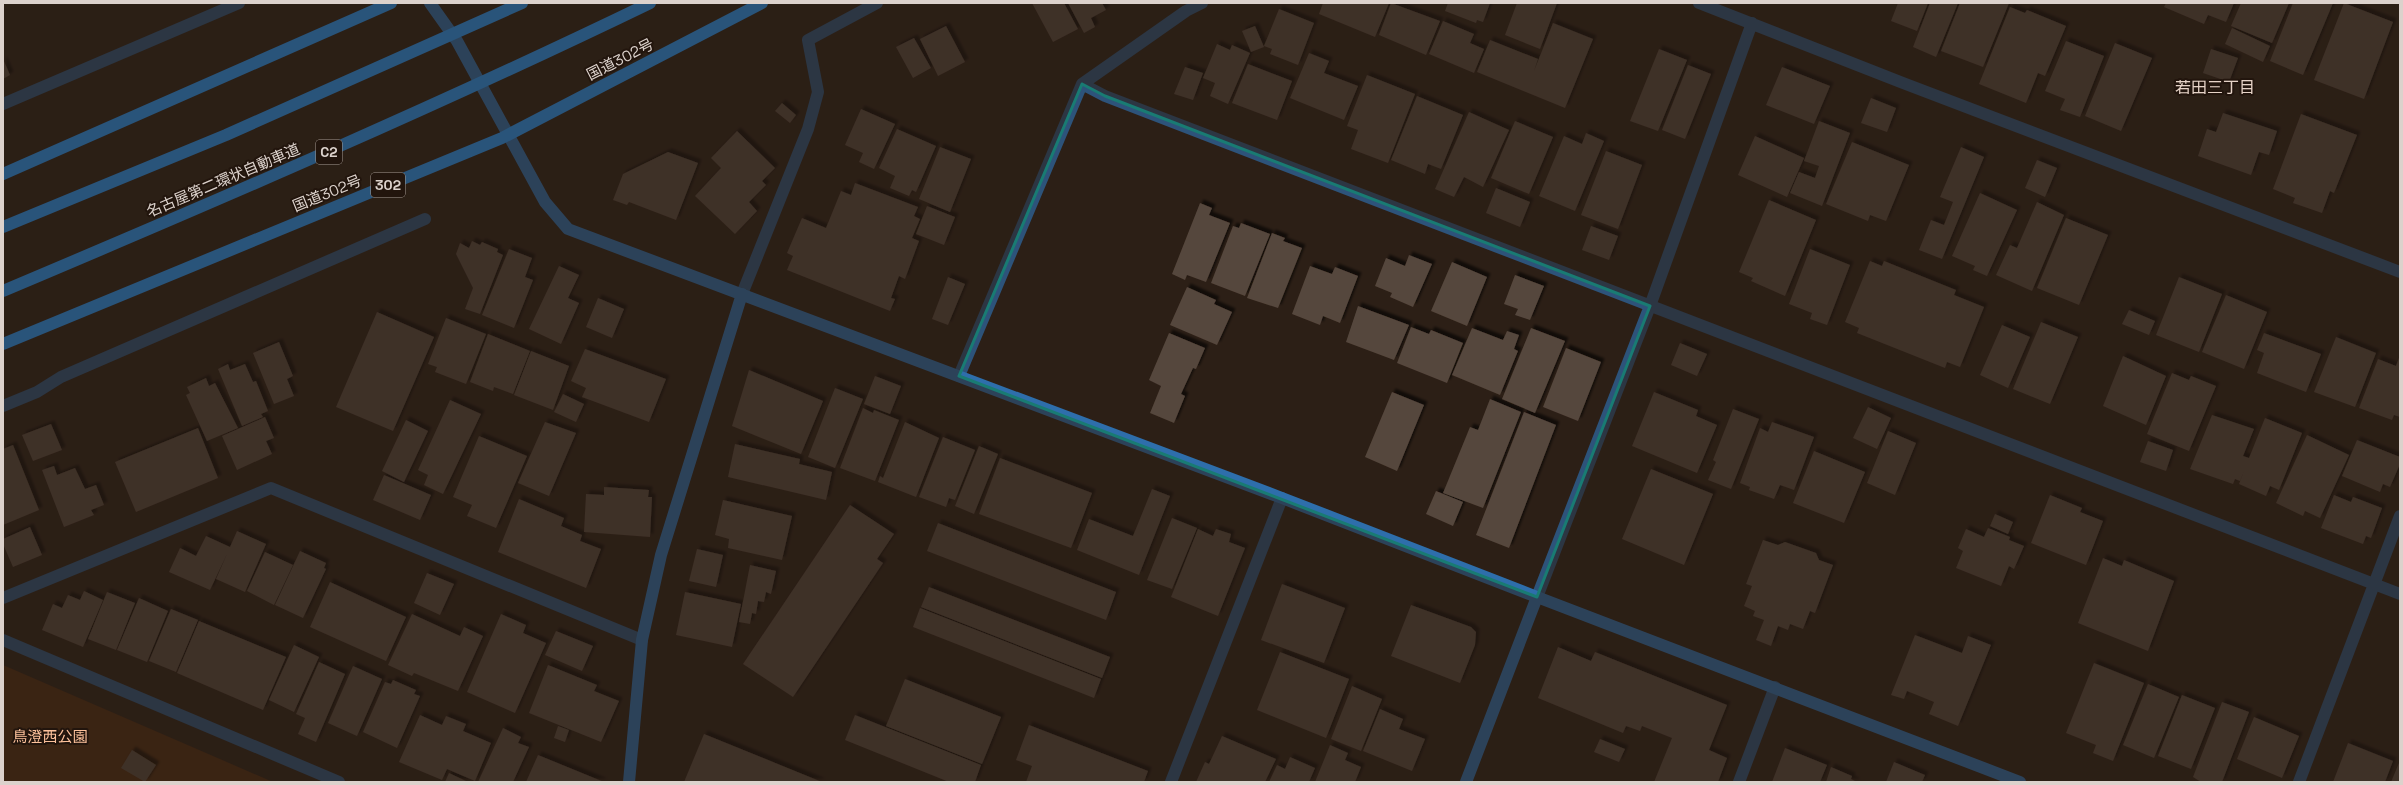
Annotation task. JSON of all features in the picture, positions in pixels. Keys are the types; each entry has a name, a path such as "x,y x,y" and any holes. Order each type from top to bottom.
{"highway":[{"path":"3,174 391,3"},
{"path":"3,227 226,135 522,3"},
{"name":"名古屋第二環状自動車道","path":"3,291 266,180 508,72 650,3"},
{"name":"国道302号","path":"3,344 502,138 762,3"}],"street":[{"path":"3,104 239,3"},
{"path":"430,3 457,41 545,202 568,229 1282,498 2020,782"},
{"path":"629,782 642,640 661,555 742,294 808,128 818,92 808,40 877,3"},
{"path":"959,376 1082,84 1186,11 1202,3"},
{"path":"1700,3 1910,86 2400,272"},
{"path":"1466,782 1650,306 1752,23"},
{"path":"1082,84 1113,98 1650,306 2400,594"},
{"path":"3,406 37,392 61,377 425,219"},
{"path":"3,598 271,488 642,640"},
{"path":"1171,782 1282,498"},
{"path":"2299,782 2400,516"},
{"path":"3,640 338,782"},
{"path":"1739,782 1775,687"}],"highlighted area":[{"path":"1082,84 1105,96 1650,306 1537,597 959,376"}],"green space":[{"name":"鳥澄西公園","path":"3,665 273,782 3,782"}],"building":[{"path":"1032,3 1064,3 1078,29 1053,42"},
{"path":"1068,3 1102,3 1106,10 1091,18 1095,27 1084,33"},
{"path":"1323,3 1389,3 1375,37 1319,14"},
{"path":"1391,3 1440,21 1426,55 1379,35"},
{"path":"1448,3 1490,3 1483,22 1477,20 1476,23 1445,11"},
{"path":"1517,3 1557,3 1540,49 1505,35"},
{"path":"1898,3 1928,3 1917,31 1891,21"},
{"path":"1930,3 1958,3 1936,57 1913,47"},
{"path":"1960,3 2009,3 1983,67 1941,51"},
{"path":"2166,3 2234,3 2226,22 2208,15 2204,24 2164,7"},
{"path":"2241,3 2289,3 2272,43 2231,26"},
{"path":"2293,3 2333,3 2303,75 2270,61"},
{"path":"2344,3 2393,22 2364,99 2314,80"},
{"path":"2010,7 2025,13 2027,10 2066,26 2045,76 2038,73 2026,103 1979,84"},
{"path":"1279,9 1314,23 1298,65 1270,54 1272,49 1264,46"},
{"path":"1443,21 1474,34 1470,43 1484,49 1474,73 1429,54"},
{"path":"1553,23 1593,39 1565,108 1477,72 1490,40 1538,59 1534,71"},
{"path":"946,26 965,62 938,76 920,39"},
{"path":"1255,26 1264,47 1251,52 1242,31"},
{"path":"2232,28 2270,46 2263,62 2225,44"},
{"path":"914,38 931,68 913,78 896,47"},
{"path":"2066,41 2104,56 2080,117 2060,110 2065,99 2045,91"},
{"path":"2115,43 2152,58 2121,131 2085,116"},
{"path":"1217,44 1230,50 1232,45 1250,53 1228,104 1210,96 1215,83 1203,78"},
{"path":"1659,49 1687,60 1658,131 1630,121"},
{"path":"2211,49 2238,58 2229,82 2203,73"},
{"path":"1309,53 1329,61 1324,73 1358,86 1344,120 1290,98"},
{"path":"3,59 10,75 3,79"},
{"path":"1248,64 1292,81 1277,120 1232,103"},
{"path":"1688,65 1711,74 1685,139 1662,130"},
{"path":"1185,67 1203,73 1193,100 1174,94"},
{"path":"1782,67 1830,86 1814,124 1766,105"},
{"path":"1367,75 1415,94 1388,163 1351,149 1358,130 1347,126"},
{"path":"1417,96 1463,115 1441,169 1428,164 1425,174 1391,160"},
{"path":"1871,98 1896,108 1887,132 1861,123"},
{"path":"782,103 796,115 790,123 775,111"},
{"path":"861,109 895,124 874,169 859,162 863,153 845,145"},
{"path":"1469,112 1509,130 1483,187 1464,177 1454,197 1435,189"},
{"path":"2223,113 2277,131 2269,155 2259,152 2251,175 2198,156 2207,129 2216,132"},
{"path":"2301,114 2357,135 2334,193 2330,191 2322,213 2293,203 2295,198 2273,189"},
{"path":"1515,121 1553,137 1529,194 1491,178"},
{"path":"1819,121 1850,133 1822,206 1790,193 1799,172 1815,178 1819,166 1804,161"},
{"path":"897,129 936,146 916,192 912,190 909,196 890,188 895,176 879,168"},
{"path":"737,131 775,168 762,181 766,185 749,202 757,211 735,234 695,196 721,168 711,158"},
{"path":"1586,133 1604,141 1575,211 1539,196 1564,136 1582,144"},
{"path":"1755,136 1804,158 1787,197 1738,175"},
{"path":"1852,142 1909,165 1886,221 1870,215 1868,221 1826,204"},
{"path":"940,147 971,159 950,212 919,199"},
{"path":"1961,147 1984,157 1942,259 1919,250 1931,220 1944,225 1953,202 1940,197"},
{"path":"1606,151 1642,165 1618,229 1581,215"},
{"path":"668,152 698,163 676,220 629,202 627,205 613,200 623,174"},
{"path":"2037,160 2057,168 2045,197 2025,188"},
{"path":"855,183 918,207 914,216 920,219 912,238 919,241 905,279 899,276 891,298 895,299 890,311 787,270 793,256 787,253 802,218 826,228 841,191 851,195"},
{"path":"1496,188 1530,202 1520,227 1486,213"},
{"path":"1980,193 2017,210 1987,276 1973,270 1975,266 1952,256"},
{"path":"1769,200 1816,220 1785,296 1751,281 1753,278 1739,272"},
{"path":"2037,202 2064,215 2032,291 1996,275 2010,245 2017,248"},
{"path":"1200,203 1212,208 1209,215 1230,223 1206,282 1187,275 1185,280 1172,274"},
{"path":"927,206 955,217 944,245 916,234"},
{"path":"2066,218 2108,235 2079,305 2037,288"},
{"path":"1241,223 1270,234 1245,296 1211,283 1233,226 1239,228"},
{"path":"1591,226 1618,236 1609,260 1582,250"},
{"path":"1272,233 1285,238 1283,241 1302,248 1278,308 1247,298"},
{"path":"472,241 480,245 482,242 498,249 497,252 503,255 480,314 465,309 473,288 456,254 460,243 469,248"},
{"path":"509,249 532,258 525,277 533,280 514,328 482,315"},
{"path":"1810,249 1850,265 1827,325 1810,319 1812,313 1789,304"},
{"path":"1409,255 1432,264 1413,307 1390,297 1392,293 1375,286 1386,258 1405,266"},
{"path":"1870,261 1882,266 1884,261 1956,290 1954,295 1984,307 1960,367 1947,362 1945,368 1857,333 1859,328 1845,322"},
{"path":"1452,262 1487,277 1467,326 1431,311"},
{"path":"559,266 579,275 568,298 579,303 561,344 529,329"},
{"path":"1310,266 1332,274 1335,267 1358,276 1340,323 1323,316 1320,325 1292,314"},
{"path":"1515,275 1544,286 1530,320 1515,315 1518,309 1504,304"},
{"path":"948,277 965,284 948,325 932,319"},
{"path":"2179,277 2222,294 2199,352 2156,335"},
{"path":"1187,287 1216,300 1214,304 1232,312 1217,345 1170,325"},
{"path":"2226,295 2267,312 2244,369 2202,352"},
{"path":"598,298 624,309 612,338 586,327"},
{"path":"1358,306 1409,325 1394,360 1346,342"},
{"path":"2129,310 2155,321 2149,335 2122,324"},
{"path":"377,312 434,337 393,431 336,407"},
{"path":"446,318 486,334 466,384 435,372 437,367 428,364"},
{"path":"2041,322 2078,337 2050,404 2013,389"},
{"path":"2002,325 2030,337 2008,388 1980,375"},
{"path":"1411,327 1429,334 1431,330 1463,343 1447,383 1397,363"},
{"path":"1472,328 1503,340 1507,331 1519,335 1514,349 1518,351 1500,395 1452,375"},
{"path":"1531,328 1565,341 1535,413 1502,399"},
{"path":"1169,333 1205,348 1196,369 1193,368 1181,394 1185,396 1174,423 1150,413 1161,386 1149,380"},
{"path":"2264,333 2321,354 2306,392 2257,373 2264,353 2257,350"},
{"path":"488,334 530,351 513,394 494,387 493,391 470,382"},
{"path":"2336,337 2376,353 2355,407 2314,392"},
{"path":"279,342 293,376 287,379 294,396 274,404 253,353"},
{"path":"1680,343 1707,354 1697,376 1671,365"},
{"path":"1566,348 1601,362 1578,421 1543,407"},
{"path":"585,349 666,379 649,422 582,397 586,388 571,381"},
{"path":"531,351 569,366 553,410 514,395"},
{"path":"2400,355 2400,417 2394,415 2392,420 2359,408 2378,359 2396,366"},
{"path":"2123,356 2166,376 2146,425 2103,406"},
{"path":"228,364 230,370 245,364 253,382 256,381 268,411 261,414 263,417 242,426 218,369"},
{"path":"749,370 823,401 801,454 732,426"},
{"path":"2172,373 2189,380 2191,376 2216,386 2189,451 2147,434"},
{"path":"875,376 901,386 890,414 864,404"},
{"path":"206,378 209,386 215,383 238,428 207,441 186,395 190,393 187,387"},
{"path":"835,388 863,399 835,468 808,457"},
{"path":"1392,392 1424,405 1397,471 1365,457"},
{"path":"1654,392 1698,410 1696,416 1717,425 1697,473 1632,446"},
{"path":"563,394 584,404 576,422 554,412"},
{"path":"1490,399 1521,412 1483,508 1443,493 1470,427 1478,430"},
{"path":"450,400 481,414 443,494 424,485 428,475 418,470"},
{"path":"1868,407 1891,418 1877,449 1853,438"},
{"path":"863,408 873,413 874,410 899,420 875,481 840,468"},
{"path":"1733,409 1759,419 1731,489 1708,480 1716,462 1713,460"},
{"path":"1524,412 1556,425 1509,548 1476,535"},
{"path":"2212,415 2254,429 2243,456 2249,458 2265,418 2302,433 2279,490 2270,486 2266,496 2239,484 2244,471 2240,481 2235,479 2233,484 2190,469"},
{"path":"265,417 274,438 266,441 272,454 237,470 222,436"},
{"path":"406,420 428,431 404,482 382,471"},
{"path":"545,422 576,433 549,496 518,483"},
{"path":"905,422 939,438 916,497 878,482 880,476 883,478"},
{"path":"1772,422 1814,437 1794,490 1780,485 1774,499 1749,490 1750,487 1740,483 1760,428 1768,432"},
{"path":"51,424 62,450 33,461 22,435"},
{"path":"198,428 218,478 136,512 115,462"},
{"path":"1888,431 1916,443 1895,495 1867,483"},
{"path":"2307,435 2349,455 2320,518 2305,511 2303,516 2276,503"},
{"path":"479,436 527,456 496,528 467,516 472,505 453,497"},
{"path":"943,437 975,450 955,500 949,498 946,507 919,497"},
{"path":"2357,440 2400,457 2400,464 2390,487 2383,484 2380,492 2342,476"},
{"path":"2148,441 2173,450 2166,471 2140,462"},
{"path":"735,444 800,459 799,464 832,472 826,500 728,477"},
{"path":"13,445 39,510 3,525 3,449"},
{"path":"979,446 998,454 974,514 955,506"},
{"path":"1814,451 1865,472 1844,523 1793,503"},
{"path":"1000,458 1092,493 1071,548 979,514"},
{"path":"54,466 57,475 75,468 85,489 96,485 104,505 91,510 94,515 64,527 42,470"},
{"path":"1651,469 1713,494 1684,565 1622,539"},
{"path":"384,475 431,495 420,520 373,500"},
{"path":"604,487 649,490 648,497 652,497 650,537 584,532 586,494 604,495"},
{"path":"1152,489 1170,496 1139,575 1077,550 1089,519 1133,536"},
{"path":"1436,491 1463,502 1453,526 1426,514"},
{"path":"2050,495 2082,508 2080,512 2103,521 2086,565 2031,543"},
{"path":"2334,495 2351,502 2353,497 2382,508 2371,538 2366,536 2363,544 2321,528"},
{"path":"519,499 564,518 561,526 582,535 580,541 601,549 586,588 498,552"},
{"path":"723,500 792,516 782,560 728,548 729,539 715,535"},
{"path":"850,505 894,534 877,559 883,563 793,697 743,664"},
{"path":"1995,514 2013,522 2008,534 1990,526"},
{"path":"1172,518 1197,528 1172,589 1147,580"},
{"path":"938,523 1116,592 1106,620 927,551"},
{"path":"30,527 42,555 13,567 3,544 3,539"},
{"path":"1988,528 2010,537 2009,540 2024,546 2014,569 2009,566 2001,586 1956,568 1963,551 1958,548 1966,529 1984,537"},
{"path":"1198,529 1213,536 1216,529 1231,534 1229,542 1245,548 1218,616 1171,597"},
{"path":"237,531 266,544 245,592 216,579 227,554 210,590 169,572 180,548 196,556 206,536 230,547"},
{"path":"1763,540 1778,545 1785,542 1816,553 1819,560 1833,565 1815,613 1810,611 1803,629 1790,624 1788,630 1778,626 1771,646 1756,640 1764,620 1753,616 1755,611 1744,606 1752,586 1746,584"},
{"path":"697,549 723,555 716,587 689,581"},
{"path":"300,551 326,563 324,568 326,569 303,618 275,605"},
{"path":"265,552 293,565 274,605 247,591"},
{"path":"2103,558 2122,566 2124,560 2174,581 2148,651 2078,623"},
{"path":"750,565 776,571 771,594 766,592 764,602 758,601 756,614 752,613 750,624 739,622"},
{"path":"427,573 454,584 440,615 414,603"},
{"path":"330,582 406,617 386,661 310,627"},
{"path":"1282,584 1345,608 1324,663 1261,640"},
{"path":"929,587 1110,657 1102,678 921,607"},
{"path":"84,591 103,600 83,647 42,630 53,604 62,608 68,595 80,600"},
{"path":"107,592 135,603 116,650 88,639"},
{"path":"685,592 741,604 732,647 676,635"},
{"path":"139,598 168,611 147,662 117,650"},
{"path":"1411,605 1471,627 1476,632 1475,645 1460,683 1391,656"},
{"path":"920,608 1101,679 1094,698 913,627"},
{"path":"171,609 198,620 176,672 149,661"},
{"path":"412,614 460,636 464,627 483,636 458,691 414,673 412,676 388,665"},
{"path":"501,614 526,625 523,633 546,643 515,713 467,692"},
{"path":"199,621 286,657 263,710 177,673"},
{"path":"556,631 593,646 582,671 545,655"},
{"path":"1915,635 1962,653 1968,636 1991,645 1958,726 1929,714 1934,702 1907,691 1904,699 1891,695"},
{"path":"294,645 319,657 294,712 269,700"},
{"path":"1558,647 1591,661 1595,652 1727,705 1709,750 1727,758 1718,782 1654,782 1672,738 1642,726 1640,731 1626,726 1623,733 1538,698"},
{"path":"1280,652 1349,679 1326,738 1257,710"},
{"path":"319,662 345,674 316,742 298,734 305,718 296,714"},
{"path":"2094,663 2144,683 2113,761 2093,753 2096,745 2066,733"},
{"path":"548,665 597,685 594,691 619,701 601,742 529,713"},
{"path":"353,666 382,679 357,736 328,723"},
{"path":"905,679 1001,717 982,764 886,726"},
{"path":"393,680 416,690 414,694 420,696 397,748 363,732 385,682 391,684"},
{"path":"2148,684 2179,697 2154,758 2123,745"},
{"path":"1352,686 1382,699 1361,751 1331,739"},
{"path":"2182,695 2215,708 2191,769 2158,756"},
{"path":"2222,702 2249,712 2222,782 2201,782 2193,777"},
{"path":"1380,709 1403,719 1399,729 1425,739 1412,771 1363,751"},
{"path":"420,715 442,725 446,716 466,724 463,731 491,743 475,781 447,769 442,780 399,762"},
{"path":"855,715 981,765 975,782 949,782 845,740"},
{"path":"2254,717 2299,736 2282,778 2237,759"},
{"path":"1029,725 1148,771 1144,782 1026,782 1032,766 1016,760"},
{"path":"558,726 569,730 565,742 554,738"},
{"path":"503,728 521,737 518,743 529,747 513,782 478,782"},
{"path":"704,734 822,782 684,782"},
{"path":"1222,736 1276,759 1265,782 1196,782 1205,762 1209,764"},
{"path":"1600,739 1625,749 1619,762 1594,752"},
{"path":"2348,743 2393,761 2385,782 2333,782"},
{"path":"1330,745 1348,753 1345,760 1361,767 1355,782 1315,782"},
{"path":"1785,748 1827,765 1820,782 1772,782"},
{"path":"132,750 156,765 145,782 121,768"},
{"path":"538,755 604,782 526,782"},
{"path":"1290,757 1315,768 1309,782 1269,782 1277,765 1285,769"},
{"path":"1894,762 1925,775 1922,782 1886,782"},
{"path":"2399,763 2400,782 2391,782"},
{"path":"1831,767 1852,776 1851,779 1857,782 1826,782"},
{"path":"449,773 468,782 445,782"}],"district":[{"name":"若田三丁目","path":"2215,87"}]}
